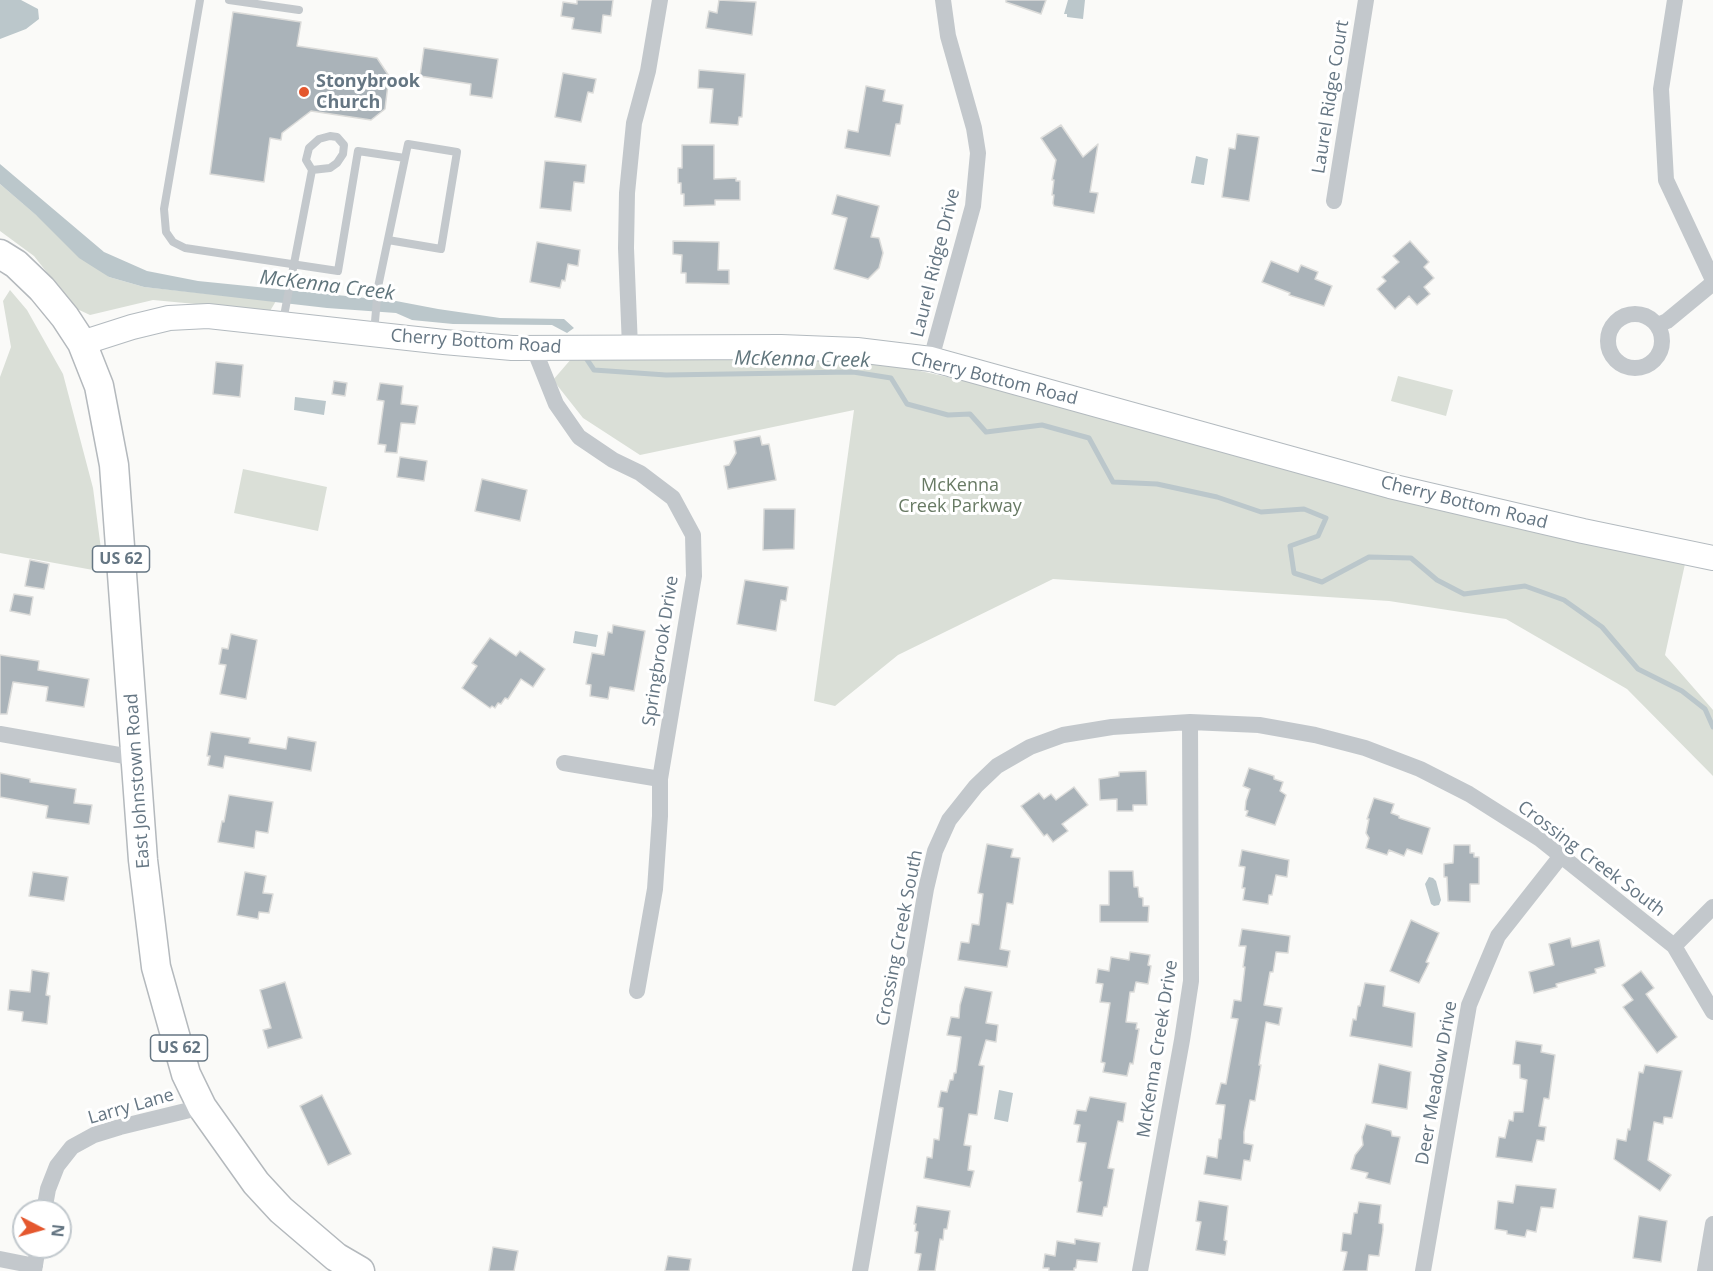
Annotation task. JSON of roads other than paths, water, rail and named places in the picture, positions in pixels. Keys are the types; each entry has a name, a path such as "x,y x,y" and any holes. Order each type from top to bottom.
{"highway":[{"name":"East Johnstown Road","path":"0,254 16,264 42,289 65,317 82,343 99,386 114,465 143,860 156,967 186,1074 202,1107 256,1183 281,1210 336,1257 360,1271"}],"main road":[{"name":"Cherry Bottom Road","path":"82,343 169,318 208,316 284,318 374,328 444,342 546,348 846,349 931,359 1390,486 1572,529 1713,558"}],"street":[{"path":"630,347 626,248 627,193 634,123 648,71 660,0"},
{"name":"Laurel Ridge Drive","path":"931,359 973,206 978,153 974,128 948,36 943,0"},
{"name":"Laurel Ridge Court","path":"1334,201 1366,0"},
{"path":"1658,325 1666,321 1713,281 1666,180 1661,89 1675,0"},
{"name":"Springbrook Drive","path":"546,348 556,404 579,437 613,460 640,473 673,498 693,535 694,576 660,779 655,889 637,991"},
{"name":"Crossing Creek South","path":"860,1271 926,889 935,851 949,820 976,786 997,766 1030,747 1063,735 1102,728 1190,722 1259,725 1315,735 1365,748 1420,768 1540,839 1674,946"},
{"name":"McKenna Creek Drive","path":"1140,1271 1191,981 1190,722"},
{"path":"0,735 136,758"},
{"path":"564,763 660,779"},
{"name":"Deer Meadow Drive","path":"1423,1271 1469,1005 1498,936 1561,856"},
{"path":"1713,907 1674,946 1713,1012"},
{"name":"Larry Lane","path":"47,1199 57,1166 72,1148 94,1135 202,1107"},
{"path":"1705,1271 1713,1224"},
{"path":"0,1259 34,1268"}],"lane":[{"path":"200,0 164,209 166,232 173,242 184,248 338,271 358,151 405,158"},
{"path":"229,0 299,10"},
{"path":"284,318 312,170 306,160 309,148 319,139 337,137 344,145 343,154 337,163 330,168 312,170"},
{"path":"374,328 378,287 408,144 457,152 441,249 388,240"}],"waterway":[{"name":"McKenna Creek","path":"584,355 594,370 666,375 853,372 891,378 907,404 948,415 970,414 986,432 1042,425 1089,438 1113,482 1157,484 1217,497 1261,512 1304,509 1326,518 1318,536 1290,546 1294,573 1322,582 1369,557 1411,558 1437,580 1464,594 1525,586 1564,600 1602,627 1638,669 1682,691 1705,709 1713,727"}],"place":[{"name":"Stonybrook Church","path":"304,92"}],"park label":[{"name":"McKenna Creek Parkway","path":"960,496"}]}
